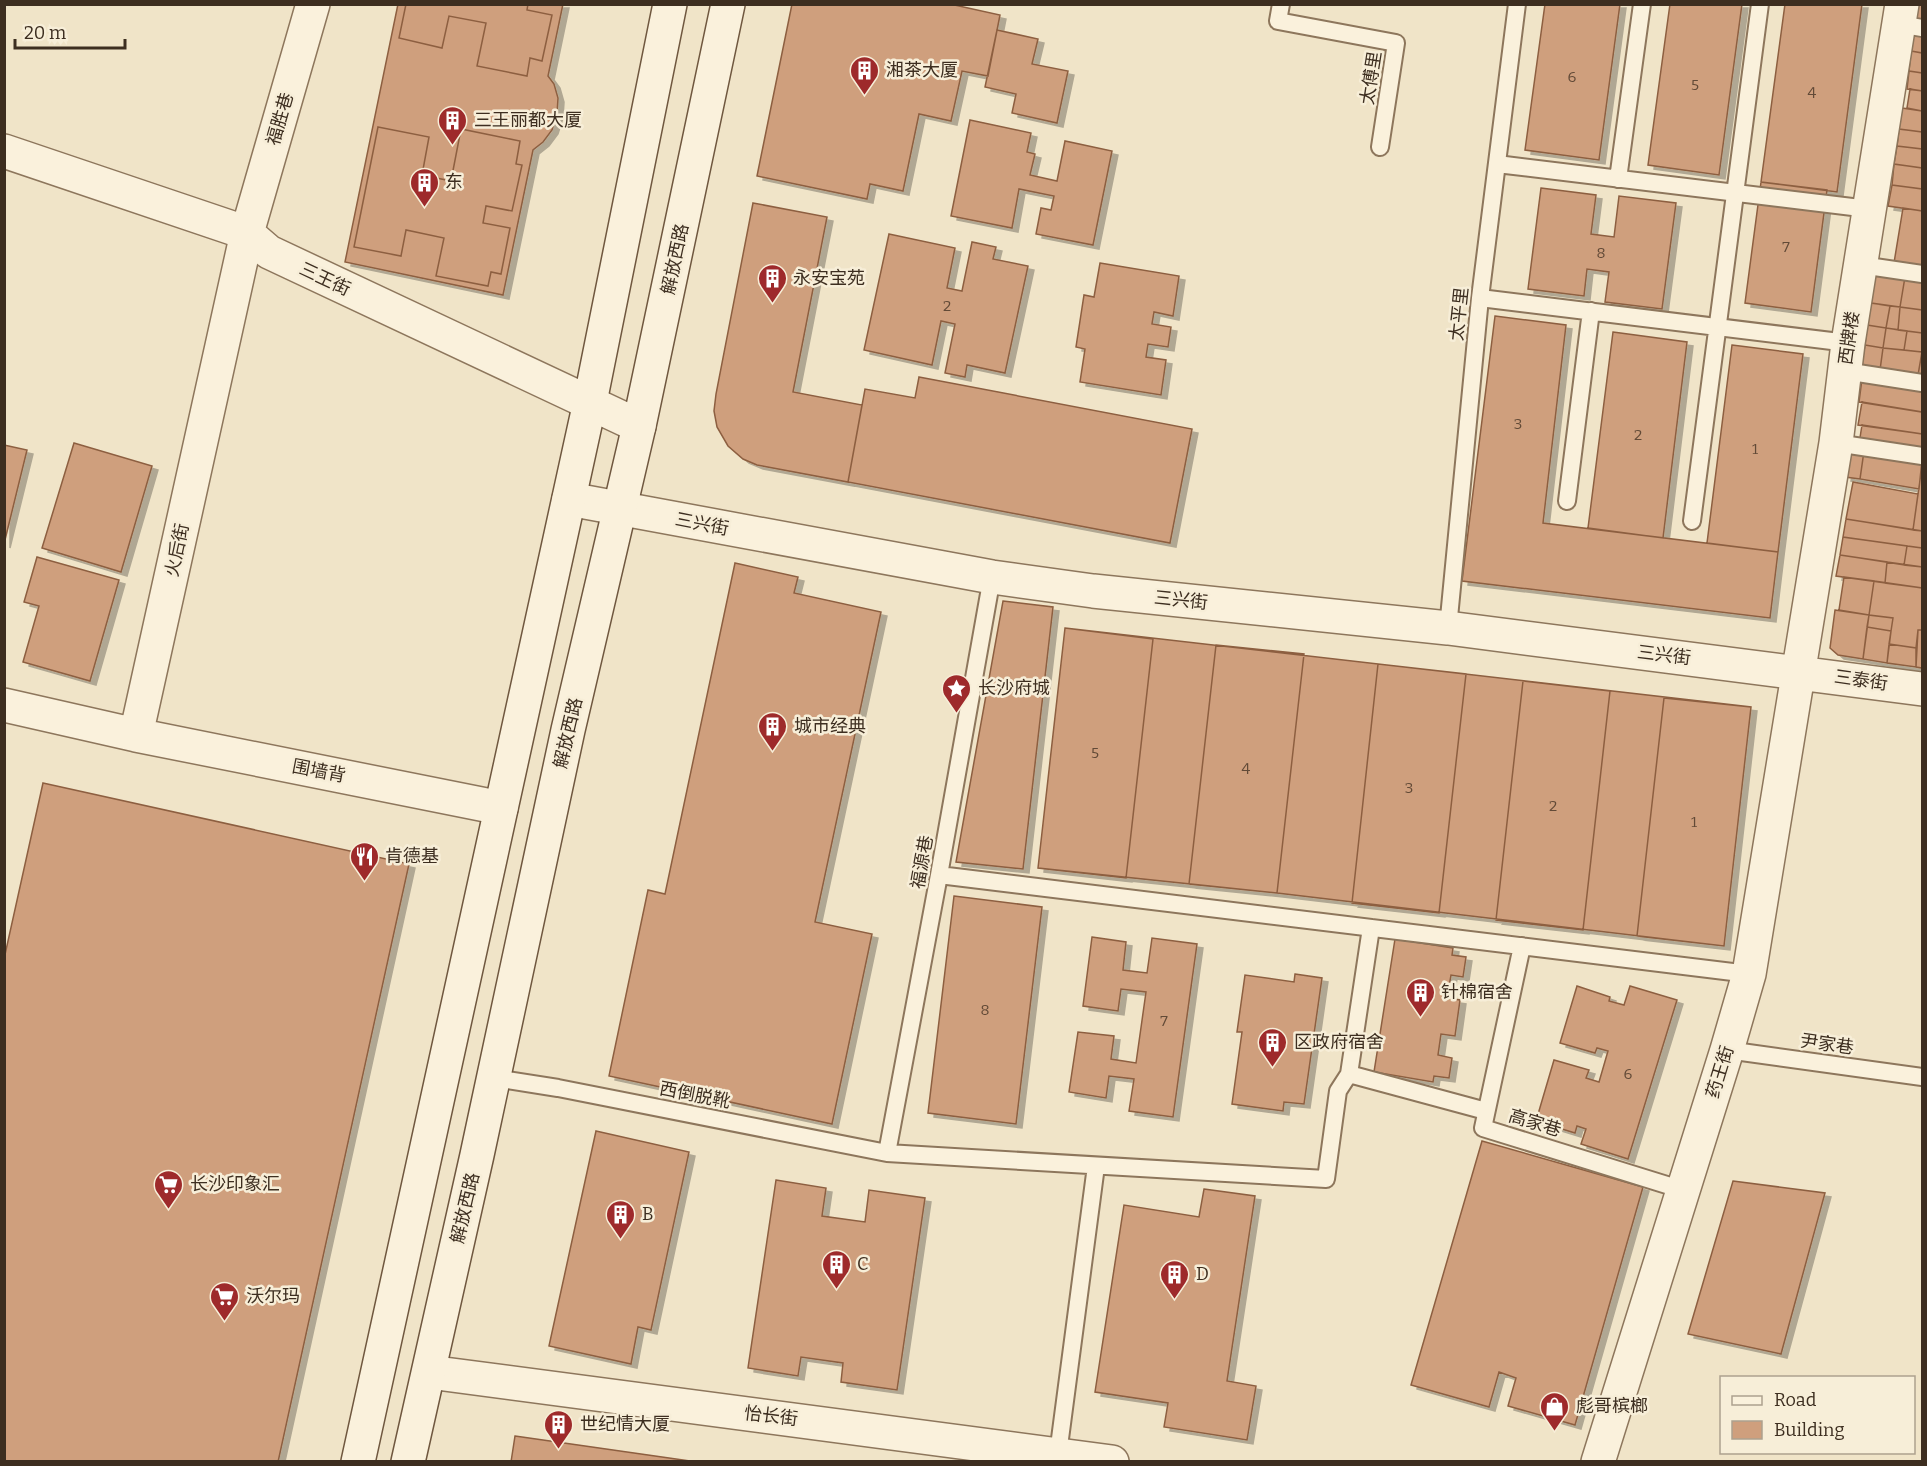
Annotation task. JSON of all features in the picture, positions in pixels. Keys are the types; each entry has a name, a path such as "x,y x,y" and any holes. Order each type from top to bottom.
{"street":[{"name":"福胜巷","path":"247,233 313,4"},
{"path":"358,1461 590,402 670,4"},
{"name":"解放西路","path":"408,1461 494,1078 568,730 639,426 728,4"},
{"name":"西牌楼","path":"1798,672 1836,443 1846,357 1869,209 1908,19"},
{"name":"三王街","path":"4,151 247,233 269,252 639,426"},
{"name":"火后街","path":"136,735 247,233"},
{"name":"三兴街","path":"569,499 992,577 1105,592 1448,628 1798,672"},
{"name":"三泰街","path":"1798,672 1923,689"},
{"name":"药王街","path":"1598,1461 1749,974 1798,672"},
{"path":"4,705 136,735"},
{"name":"围墙背","path":"136,735 501,808"},
{"name":"怡长街","path":"429,1372 1112,1461"}],"lane":[{"name":"太傅里","path":"1281,4 1278,21 1396,42 1380,147"},
{"name":"太平里","path":"1448,628 1480,298 1517,4"},
{"path":"1618,178 1642,4"},
{"path":"1692,521 1760,4"},
{"path":"1497,164 1869,209"},
{"path":"1861,265 1923,274"},
{"path":"1480,298 1718,327 1846,357 1923,382"},
{"path":"1567,501 1591,311"},
{"path":"1836,443 1923,456"},
{"name":"福源巷","path":"887,1153 992,577"},
{"path":"939,874 1749,974"},
{"path":"1371,928 1349,1074 1486,1111"},
{"name":"高家巷","path":"1522,946 1483,1128 1683,1190"},
{"name":"尹家巷","path":"1727,1050 1923,1077"},
{"name":"西倒脱靴","path":"494,1078 558,1088 887,1153 1326,1179 1338,1091 1349,1074"},
{"path":"1058,1454 1096,1166"}],"building":[{"name":"三王丽都大厦","path":"398,4 563,4 548,76 554,84 558,98 557,114 552,130 533,150 503,295 345,262"},
{"path":"406,4 528,4 527,10 552,15 542,61 530,58 527,76 477,66 486,23 449,16 442,48 399,38"},
{"name":"湘茶大厦","path":"792,4 950,4 1000,15 988,76 962,71 951,121 919,114 903,191 870,184 867,199 757,176"},
{"path":"1545,4 1620,4 1599,160 1525,150"},
{"path":"1670,4 1742,4 1719,175 1648,165"},
{"path":"1785,4 1862,4 1837,192 1761,182"},
{"path":"1913,4 1922,4 1922,21 1910,18"},
{"path":"1916,20 1922,21 1922,53 1911,51"},
{"path":"997,30 1038,39 1032,64 1068,71 1057,123 1012,113 1016,94 985,87"},
{"path":"1911,51 1922,53 1922,73 1909,71"},
{"path":"1909,71 1922,73 1922,91 1907,89"},
{"path":"1910,89 1922,91 1922,111 1907,108"},
{"path":"1902,108 1922,111 1922,132 1899,129"},
{"path":"970,120 1031,133 1027,152 1035,154 1030,175 1057,181 1065,141 1112,151 1093,245 1036,234 1041,208 1051,210 1054,196 1019,189 1012,228 951,216"},
{"name":"东","path":"378,127 429,137 422,175 451,181 461,129 520,141 516,164 522,165 512,211 486,206 483,223 510,228 501,274 491,272 488,286 436,276 444,238 406,230 401,256 354,247"},
{"path":"1899,129 1922,132 1922,149 1897,146"},
{"path":"1897,146 1922,149 1922,168 1894,164"},
{"path":"1894,164 1922,168 1922,189 1892,185"},
{"path":"1761,182 1827,190 1811,312 1745,303"},
{"path":"1892,185 1922,189 1922,211 1888,206"},
{"path":"1541,188 1596,195 1591,234 1614,237 1619,196 1676,203 1662,309 1605,302 1609,272 1587,269 1584,296 1528,289"},
{"name":"永安宝苑","path":"753,203 827,217 793,392 862,405 848,482 757,465 743,459 728,446 717,427 714,411 716,394"},
{"path":"1903,208 1922,211 1922,279 1892,275"},
{"path":"889,234 955,248 947,288 962,291 972,242 996,247 993,259 1028,266 1005,373 967,365 965,377 945,373 955,324 941,321 932,365 864,350"},
{"path":"1100,263 1179,276 1173,316 1154,312 1152,324 1171,327 1168,347 1148,344 1146,357 1166,360 1161,395 1080,382 1085,349 1076,347 1084,295 1094,297"},
{"path":"1875,273 1905,277 1900,307 1871,303"},
{"path":"1905,277 1922,279 1922,310 1900,307"},
{"path":"1871,303 1890,306 1886,328 1867,325"},
{"path":"1890,306 1900,307 1898,330 1886,328"},
{"path":"1900,307 1922,310 1922,333 1898,330"},
{"path":"1495,316 1566,325 1543,523 1778,552 1770,618 1462,581"},
{"path":"1867,325 1886,328 1883,348 1865,345"},
{"path":"1886,328 1907,331 1904,350 1883,348"},
{"path":"1907,331 1922,333 1922,352 1904,350"},
{"path":"1613,332 1687,342 1663,538 1588,528"},
{"path":"1732,345 1803,354 1778,552 1707,543"},
{"path":"1865,345 1883,348 1880,370 1861,368"},
{"path":"1883,348 1922,352 1918,375 1880,370"},
{"path":"1922,352 1922,376 1918,375"},
{"path":"919,377 1192,429 1170,543 848,482 865,389 915,398"},
{"path":"1862,379 1922,388 1922,412 1859,402"},
{"path":"1862,402 1922,412 1922,434 1858,425"},
{"path":"1862,425 1922,434 1922,453 1859,444"},
{"path":"74,443 152,466 121,572 42,548"},
{"path":"4,445 27,450 4,544"},
{"path":"1850,448 1864,451 1860,479 1845,477"},
{"path":"1864,451 1922,460 1919,489 1860,479"},
{"path":"1922,466 1922,531 1913,530"},
{"path":"1853,482 1918,494 1913,530 1846,519"},
{"path":"1846,519 1922,531 1922,548 1843,537"},
{"path":"1843,537 1907,546 1904,565 1840,555"},
{"path":"1907,546 1922,548 1922,567 1904,565"},
{"path":"1840,555 1887,562 1885,583 1836,576"},
{"path":"37,557 119,580 90,681 23,662 39,606 24,602"},
{"path":"1887,562 1922,567 1922,588 1885,583"},
{"name":"城市经典","path":"735,563 798,577 794,593 881,612 815,922 872,934 832,1124 609,1076 648,890 665,894"},
{"path":"1844,577 1874,581 1869,615 1839,610"},
{"path":"1874,581 1922,588 1922,630 1918,630 1916,648 1889,644 1893,618 1869,615"},
{"path":"1003,601 1053,607 1023,869 956,862"},
{"path":"1835,610 1869,615 1863,659 1838,655 1830,648"},
{"path":"1869,615 1893,618 1891,631 1867,627"},
{"path":"1867,627 1891,631 1887,663 1863,659"},
{"path":"1065,628 1153,639 1126,878 1038,868"},
{"path":"1065,628 1751,707 1724,946 1277,893 1038,868"},
{"path":"1918,630 1922,630 1922,668 1916,667"},
{"path":"1889,644 1916,648 1916,667 1887,663"},
{"path":"1216,645 1304,654 1277,893 1189,884"},
{"path":"1378,664 1466,674 1439,913 1352,903"},
{"path":"1523,681 1610,691 1583,930 1496,920"},
{"path":"1664,698 1751,707 1724,946 1637,936"},
{"name":"长沙印象汇","path":"43,783 409,864 278,1462 4,1462 4,959"},
{"path":"954,896 1042,907 1016,1124 928,1113"},
{"path":"1092,937 1126,942 1123,970 1147,973 1152,938 1197,944 1173,1117 1129,1111 1134,1079 1109,1076 1106,1098 1069,1092 1078,1032 1114,1036 1111,1059 1136,1063 1146,992 1121,989 1118,1011 1083,1006"},
{"name":"针棉宿舍","path":"1395,939 1453,948 1452,955 1466,957 1463,977 1451,975 1447,998 1460,1000 1455,1036 1441,1034 1438,1055 1452,1058 1449,1078 1434,1076 1433,1082 1374,1072"},
{"name":"区政府宿舍","path":"1295,974 1322,978 1304,1104 1284,1102 1283,1111 1232,1104 1242,1032 1237,1032 1245,975 1294,982"},
{"path":"1577,986 1610,997 1609,1001 1624,1005 1630,986 1677,1000 1628,1159 1581,1144 1586,1129 1577,1126 1575,1133 1536,1121 1554,1060 1589,1070 1586,1078 1599,1082 1608,1051 1597,1048 1595,1053 1560,1043"},
{"name":"B","path":"596,1131 689,1152 651,1330 638,1327 631,1364 549,1346"},
{"path":"1482,1141 1643,1187 1575,1425 1508,1406 1516,1378 1499,1372 1489,1407 1411,1385"},
{"name":"C","path":"776,1180 826,1188 822,1216 865,1222 869,1190 925,1198 897,1390 841,1382 843,1363 801,1357 798,1376 748,1368"},
{"path":"1733,1181 1825,1193 1781,1354 1688,1334"},
{"name":"D","path":"1204,1189 1255,1196 1227,1381 1256,1386 1247,1440 1164,1427 1168,1403 1095,1392 1124,1205 1199,1217"},
{"name":"世纪情大厦","path":"515,1436 697,1462 511,1462"}],"place":[{"name":"湘茶大厦","path":"865,96"},
{"name":"三王丽都大厦","path":"453,146"},
{"name":"东","path":"424,208"},
{"name":"永安宝苑","path":"772,304"},
{"name":"长沙府城","path":"957,714"},
{"name":"城市经典","path":"773,752"},
{"name":"肯德基","path":"364,882"},
{"name":"针棉宿舍","path":"1420,1018"},
{"name":"区政府宿舍","path":"1273,1068"},
{"name":"长沙印象汇","path":"169,1210"},
{"name":"B","path":"621,1240"},
{"name":"C","path":"836,1290"},
{"name":"D","path":"1175,1300"},
{"name":"沃尔玛","path":"225,1322"},
{"name":"彪哥槟榔","path":"1555,1432"},
{"name":"世纪情大厦","path":"559,1450"}]}
